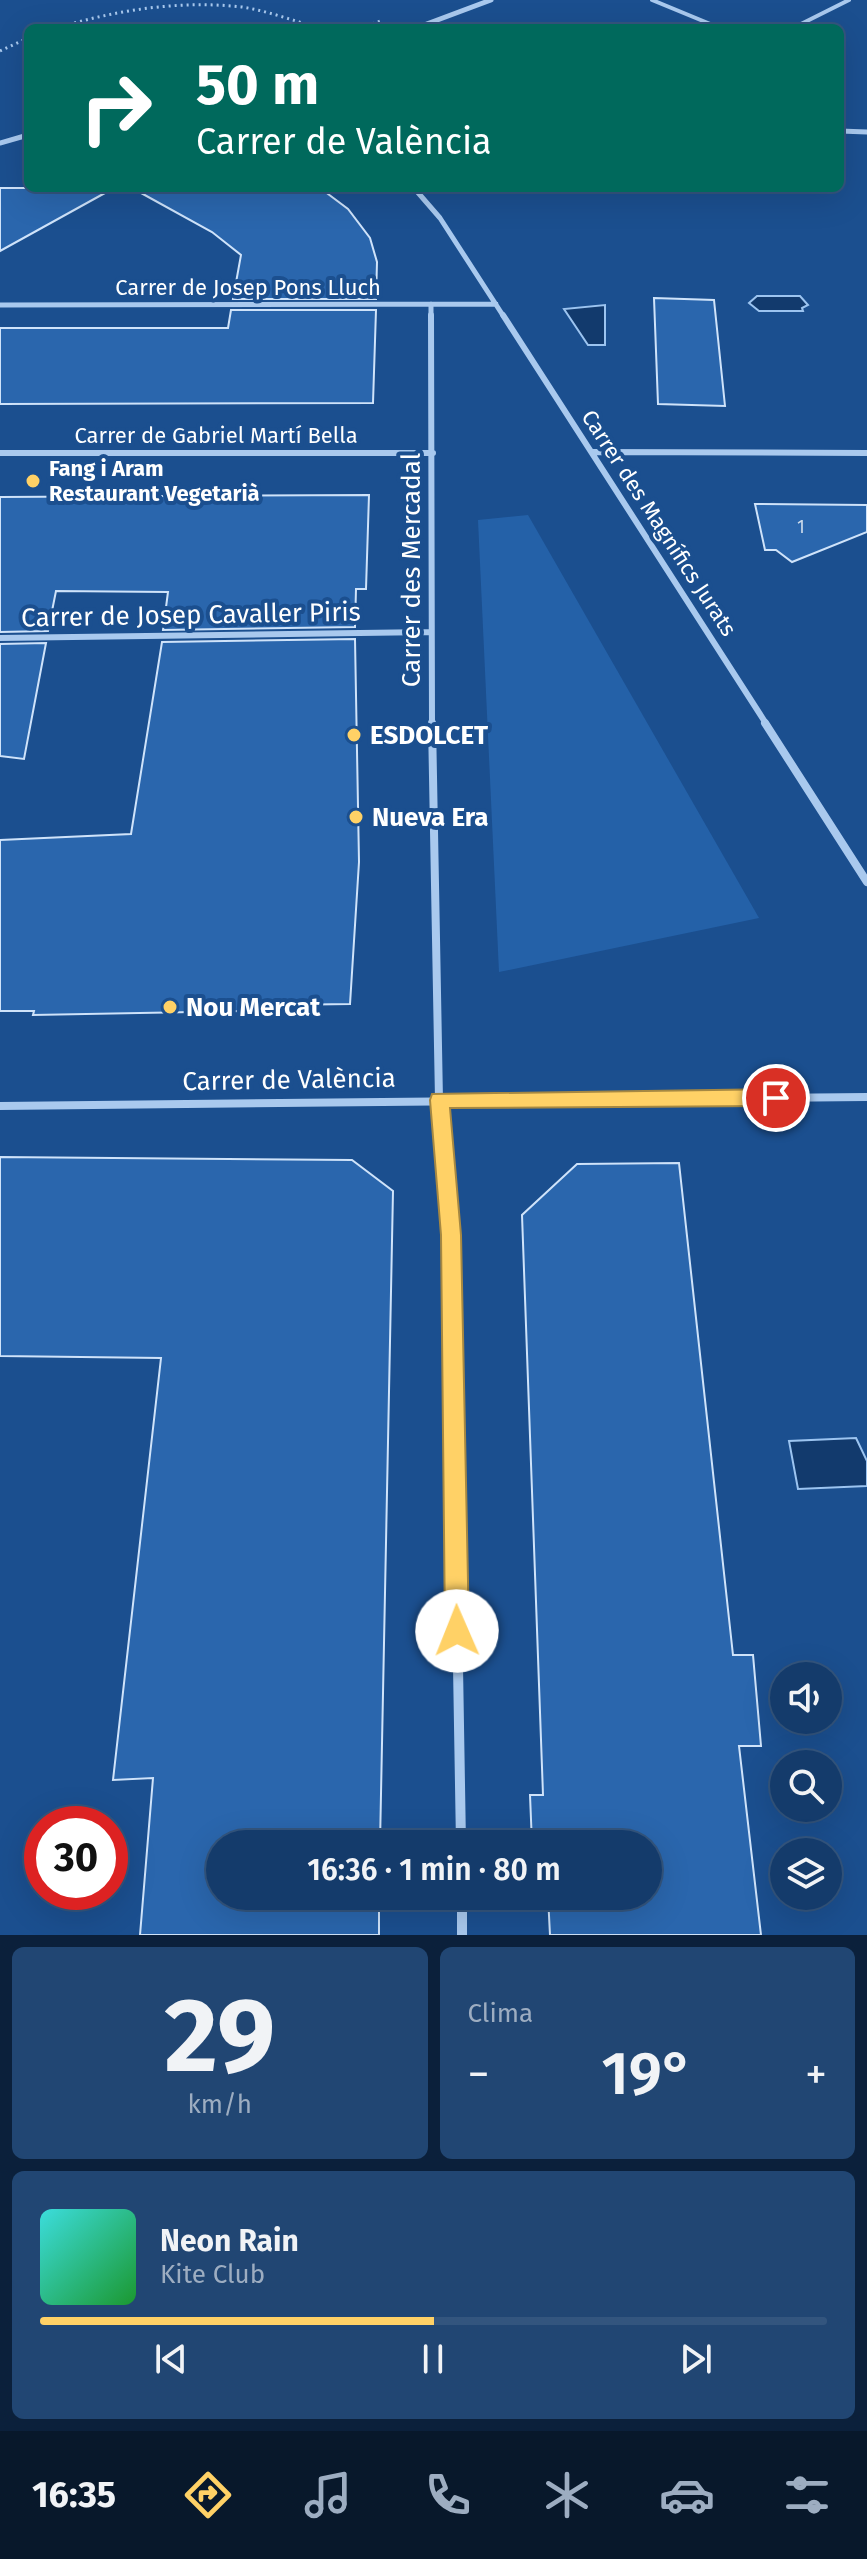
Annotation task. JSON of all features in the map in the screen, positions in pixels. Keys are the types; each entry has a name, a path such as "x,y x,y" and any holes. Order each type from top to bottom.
{"street":[{"path":"427,24 491,0"},
{"path":"844,131 867,132"},
{"path":"0,143 24,136"},
{"name":"Carrer des Magnífics Jurats","path":"417,192 440,218 593,452 867,882"},
{"name":"Carrer des Mercadal","path":"431,304 433,453 430,632 439,1100 451,1235 461,1830"},
{"name":"Carrer de Josep Pons Lluch","path":"0,305 496,304"},
{"path":"593,452 867,453"},
{"name":"Carrer de Gabriel Martí Bella","path":"0,453 433,453"},
{"name":"Carrer de Josep Cavaller Piris","path":"0,638 430,632"},
{"name":"Carrer de València","path":"0,1106 867,1097"},
{"path":"462,1910 462,1935"}],"lane":[{"path":"652,0 710,24"},
{"path":"801,24 849,0"}],"path":[{"path":"70,24 101,14 181,2 239,6 305,24"},
{"path":"0,51 24,40"}],"shaded area":[{"path":"757,296 800,296 808,305 802,308 803,311 759,311 749,303"},
{"path":"605,305 605,345 588,345 564,309"},
{"path":"528,515 759,918 499,972 478,520"},
{"path":"856,1438 867,1461 867,1486 798,1489 789,1441"}],"building":[{"path":"0,188 24,188 24,192 107,192 0,251"},
{"path":"139,192 325,192 348,209 370,238 377,262 376,299 233,299 241,255 212,232"},
{"path":"654,298 714,300 725,406 658,404"},
{"path":"231,310 376,310 373,403 0,404 0,328 228,328"},
{"path":"369,495 366,589 356,589 355,627 163,630 168,592 56,591 48,631 0,632 0,497"},
{"path":"755,504 867,505 867,532 792,562 776,550 765,550"},
{"path":"355,639 359,862 350,1004 277,1005 277,1010 247,1011 33,1015 34,1011 0,1011 0,840 131,834 162,642"},
{"path":"46,643 24,759 0,756 0,644"},
{"path":"0,1157 352,1160 393,1191 380,1830 206,1830 206,1910 379,1910 379,1935 140,1935 153,1778 113,1780 161,1358 0,1356"},
{"path":"679,1163 733,1655 753,1655 761,1746 739,1746 761,1935 550,1935 549,1910 662,1910 662,1830 531,1830 530,1795 543,1795 522,1215 577,1164"}],"place":[{"name":"Fang i Aram Restaurant Vegetarià","path":"33,481"},
{"name":"ESDOLCET","path":"354,735"},
{"name":"Nueva Era","path":"356,817"},
{"name":"Nou Mercat","path":"170,1007"}],"route":[{"path":"457,1631 451,1235 439,1100 776,1098"}]}
